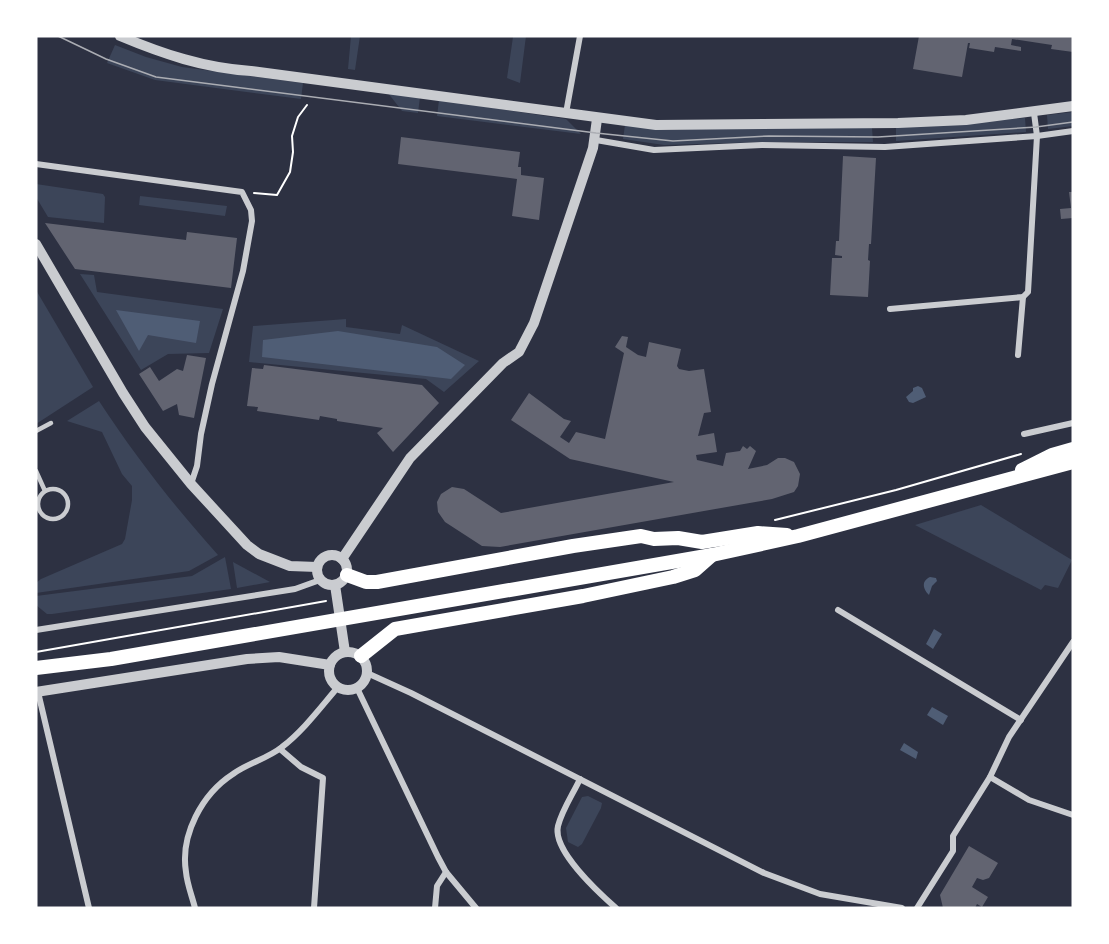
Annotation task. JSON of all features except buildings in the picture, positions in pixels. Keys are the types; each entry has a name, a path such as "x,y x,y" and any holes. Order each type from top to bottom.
{"main road":[{"path":"993,485 1052,455 1073,449"},
{"path":"36,668 111,659 712,555 798,536 1073,462"},
{"path":"347,575 366,582 376,582 641,536 654,539 678,538 694,542 758,533 798,536"},
{"path":"361,656 395,629 583,596 663,579 695,570 712,555"}],"street":[{"path":"120,36 193,63 224,70 251,71 597,119 668,126 966,120 1073,106"},
{"path":"566,113 580,36"},
{"path":"890,309 1023,297 1028,292 1037,136 1034,112"},
{"path":"342,559 410,458 503,363 519,352 534,323 596,140 597,119"},
{"path":"596,140 654,150 762,145 885,147 1037,136 1073,131"},
{"path":"36,164 242,192 252,221 243,272 212,384 201,434 197,466 191,484"},
{"path":"36,244 123,393 145,427 191,484 247,545 259,554 290,566 317,567"},
{"path":"1018,355 1023,297"},
{"path":"1023,434 1073,423"},
{"path":"335,555 342,559 347,567 347,575 335,588 320,580 317,567 326,556 335,555"},
{"path":"36,630 295,589 320,580"},
{"path":"335,588 345,652"},
{"path":"838,610 1021,720"},
{"path":"917,908 952,851 953,836 990,777 1009,737 1073,642"},
{"path":"345,652 361,656 367,667 366,680 351,690 338,687 330,678 330,665 336,657 345,652"},
{"path":"89,908 37,692 247,659 279,657 330,665"},
{"path":"368,674 411,693 764,873 820,894 902,908"},
{"path":"195,908 185,871 189,834 197,813 214,788 234,773 280,749 307,724 338,687"},
{"path":"357,688 446,872 476,908"},
{"path":"280,749 301,767 323,778 314,908"},
{"path":"990,777 1029,800 1073,815"},
{"path":"580,779 558,826 558,836 563,848 581,873 616,908"},
{"path":"435,908 437,886 446,872"}],"lane":[{"path":"36,431 51,423"},
{"path":"36,471 45,491"},
{"path":"55,489 64,494 67,499 67,509 62,517 47,519 39,512 38,498 45,491 55,489"}],"path":[{"path":"242,192 277,195 290,172 293,152 292,136 298,117 307,105"},
{"path":"774,520 896,490 1027,452"},
{"path":"36,652 102,640"}],"shaded area":[{"path":"351,36 360,36 355,70 348,69"},
{"path":"511,36 526,36 520,83 507,78 513,37"},
{"path":"115,45 182,67 303,83 301,99 155,80 107,63"},
{"path":"388,93 420,97 418,113 402,111"},
{"path":"439,100 566,119 581,134 437,116"},
{"path":"1073,112 1073,126 1048,129 1047,115"},
{"path":"1025,118 1026,132 896,141 896,127"},
{"path":"625,125 667,130 765,126 872,128 873,142 664,145 623,139"},
{"path":"36,184 103,194 105,197 104,223 48,217 36,197"},
{"path":"140,196 227,206 225,216 139,205"},
{"path":"80,274 94,275 97,292 223,309 209,353 168,354 141,370"},
{"path":"36,290 93,387 36,424"},
{"path":"116,310 200,321 196,343 148,335 139,351"},
{"path":"346,319 346,327 400,334 402,325 479,361 444,392 426,379 249,362 253,326"},
{"path":"338,331 437,347 465,365 451,379 262,357 263,340"},
{"path":"918,386 922,388 926,397 913,403 909,402 906,397 913,391 913,388"},
{"path":"99,401 156,480 218,555 189,571 36,593 36,583 41,579 122,544 125,539 132,500 132,486 122,474 102,432 67,421"},
{"path":"981,505 1072,560 1058,588 1045,585 1041,590 915,525"},
{"path":"225,557 231,589 52,614 47,614 36,605 36,596 192,576"},
{"path":"233,562 270,582 237,588"},
{"path":"930,577 936,578 937,581 932,586 929,595 924,585"},
{"path":"934,629 942,634 933,649 926,644"},
{"path":"932,707 948,716 943,725 927,715"},
{"path":"904,743 918,752 916,759 900,750"},
{"path":"588,796 602,803 582,844 578,847 568,842 566,828 582,797"}],"tram line":[{"path":"58,36 106,59 156,77 673,141 769,136 878,137 1036,127 1073,122"}]}
